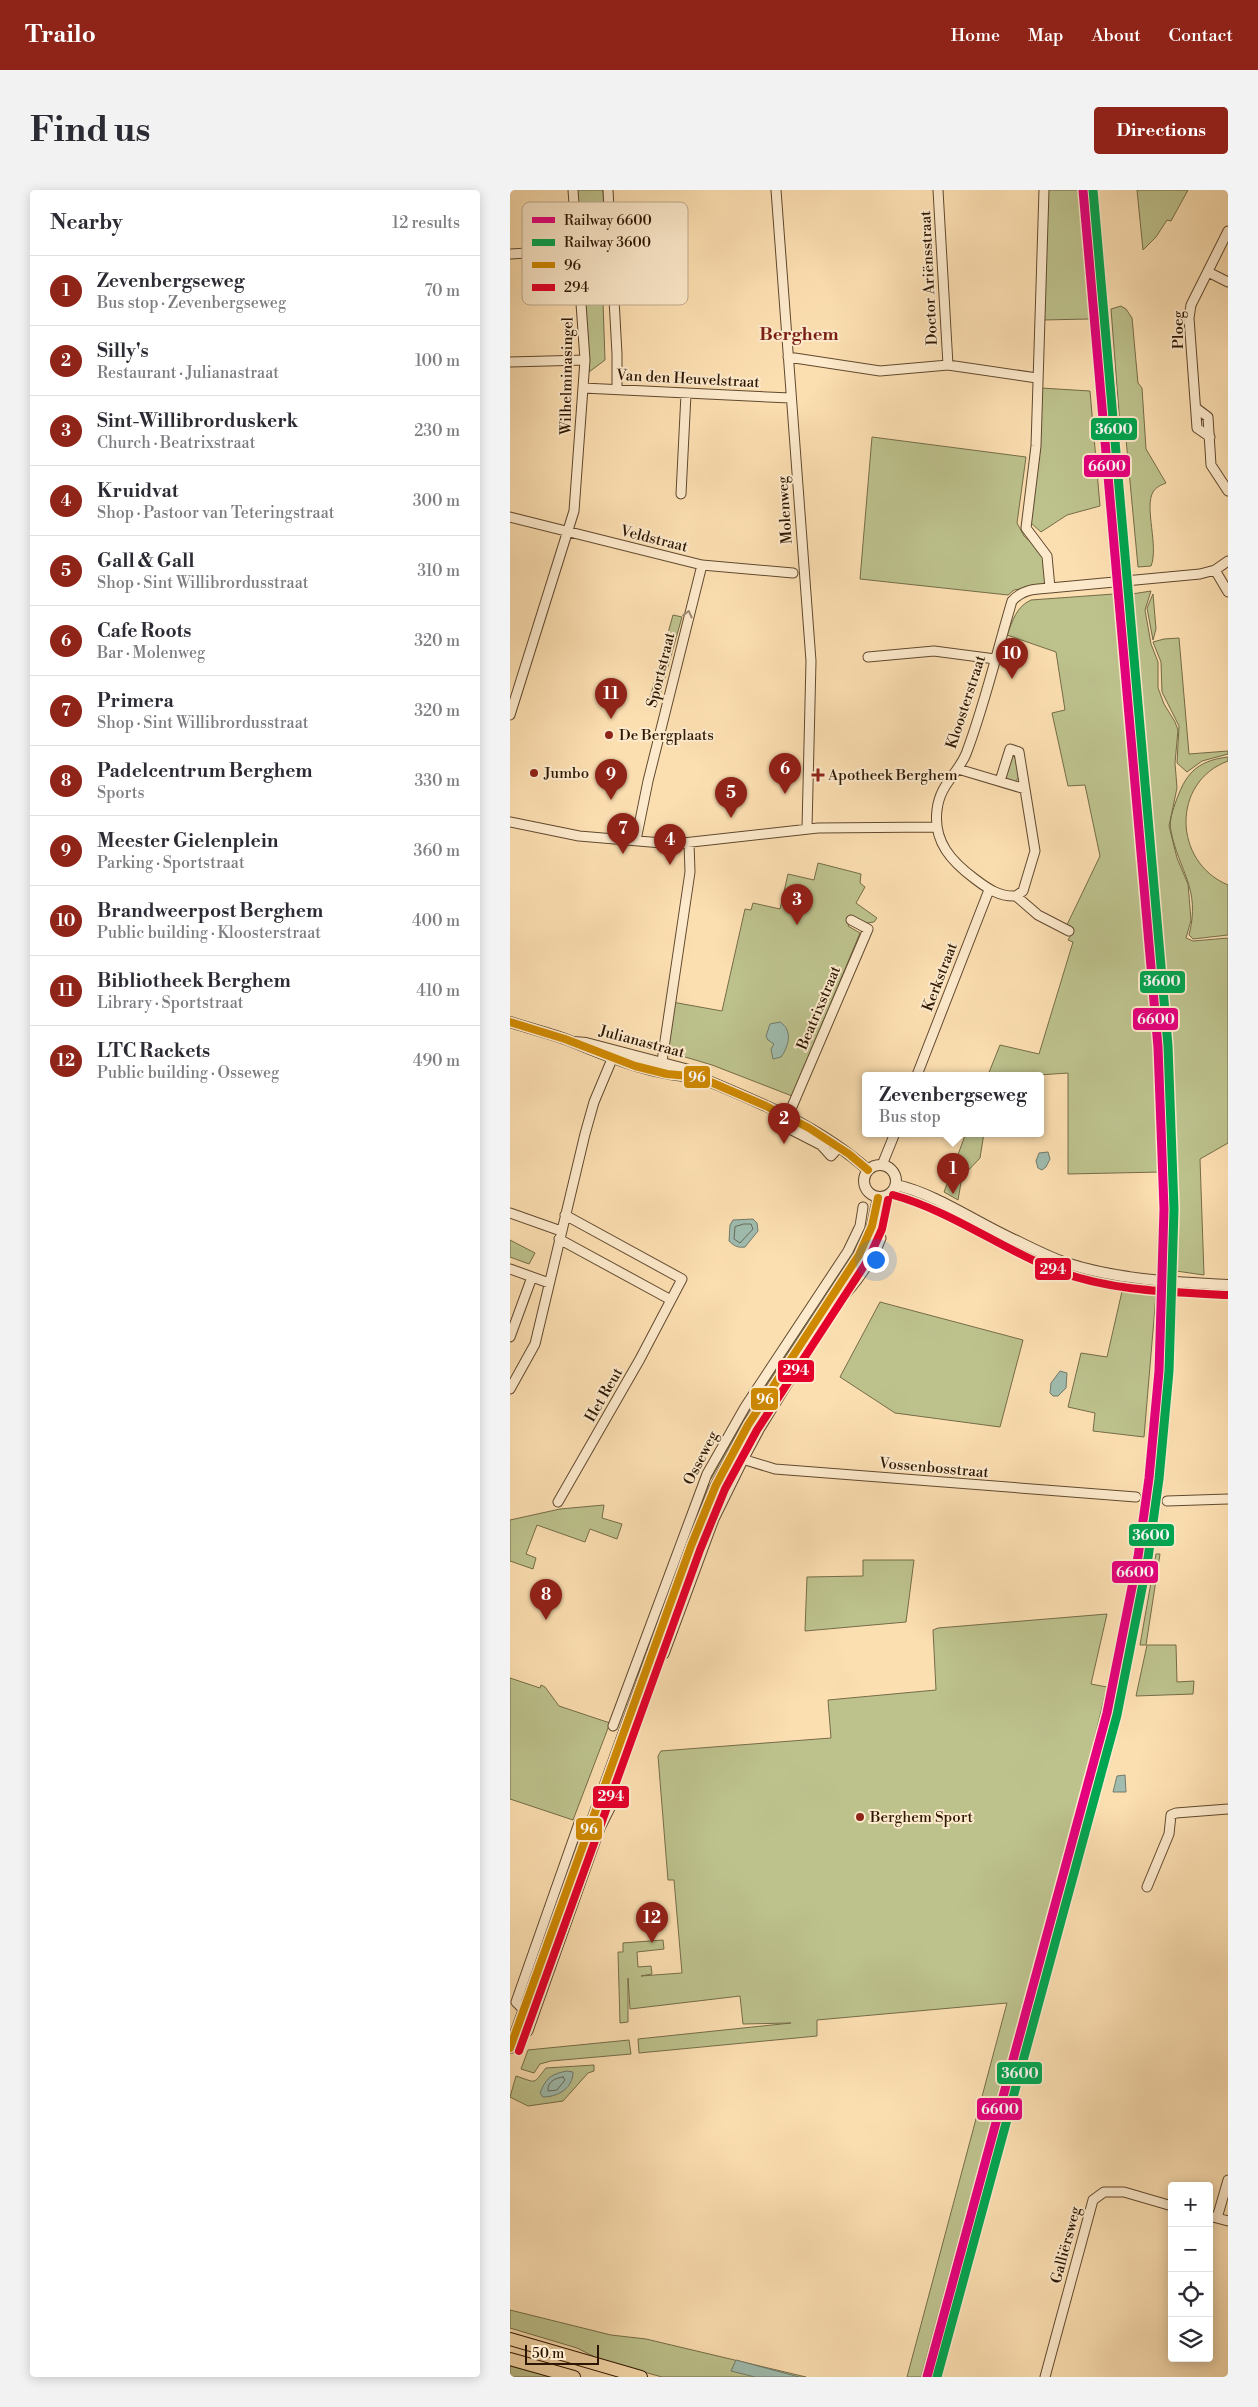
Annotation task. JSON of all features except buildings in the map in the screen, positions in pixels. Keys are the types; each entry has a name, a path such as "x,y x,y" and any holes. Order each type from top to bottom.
{"main road":[{"path":"510,2339 641,2377"},
{"path":"510,2360 574,2377"}],"street":[{"name":"Molenweg","path":"776,190 811,660 807,828"},
{"name":"Doctor Ariënsstraat","path":"938,190 948,365"},
{"path":"1044,190 1036,446 1026,528 1046,556 1050,588"},
{"name":"Ploeg","path":"1228,231 1192,305 1189,318 1198,428 1210,437 1211,465 1228,491"},
{"path":"1208,272 1228,282"},
{"name":"Wilhelminasingel","path":"510,715 574,510 584,388 581,305"},
{"path":"614,305 617,389"},
{"path":"788,357 880,371 948,365 1037,378"},
{"path":"510,362 584,360"},
{"name":"Van den Heuvelstraat","path":"584,388 790,398"},
{"path":"681,494 686,394"},
{"name":"Veldstraat","path":"510,517 702,565 793,573"},
{"path":"1228,561 1215,570 1228,592"},
{"name":"Sportstraat","path":"636,840 648,781 702,565"},
{"name":"Kloosterstraat","path":"936,827 937,810 942,791 949,778 958,769 965,755 1012,601 1017,595 1029,589 1200,574 1215,570"},
{"path":"868,657 934,651 995,659"},
{"path":"510,822 579,836 674,844 807,828 865,826 936,827 949,857 956,865 989,890 1006,897 1016,896 1023,891 1034,859 1019,752 1010,749 1000,781"},
{"path":"958,769 1025,789"},
{"path":"662,1067 690,872 689,842"},
{"name":"Kerkstraat","path":"918,1072 989,890"},
{"path":"1016,896 1038,915 1069,931"},
{"name":"Beatrixstraat","path":"788,1116 868,929 851,920"},
{"name":"Julianastraat","path":"510,1022 614,1055 662,1067 686,1077 700,1077 788,1116 839,1147 868,1170"},
{"path":"510,1389 535,1344 560,1235 592,1110 614,1055"},
{"path":"882,1165 894,1172 896,1185 888,1196 878,1198 870,1194 864,1185 864,1179 868,1170 882,1165 893,1137"},
{"path":"896,1185 914,1190 1015,1241 1066,1263 1104,1273 1140,1279 1228,1285"},
{"name":"Osseweg","path":"515,2036 528,2031 629,1717 705,1511 732,1454 866,1242 872,1226 878,1198"},
{"name":"Osseweg","path":"612,1726 707,1474 745,1407 855,1238 864,1207"},
{"path":"510,1213 560,1235 671,1300"},
{"name":"Het Reut","path":"558,1502 682,1279 565,1215"},
{"name":"Osseweg","path":"653,1650 664,1654 714,1519 760,1428 806,1356 815,1338 878,1247 881,1238 872,1226"},
{"path":"855,1238 866,1242"},
{"path":"510,1269 549,1283"},
{"path":"510,1337 532,1277"},
{"name":"Vossenbosstraat","path":"732,1454 743,1460 775,1469 1136,1497"},
{"path":"1166,1501 1228,1499"},
{"path":"677,1586 688,1590"},
{"path":"617,1713 629,1717"},
{"name":"Osseweg","path":"510,2048 524,2010 559,1897 595,1826 610,1806"},
{"path":"1148,1887 1169,1834 1171,1815 1228,1809"},
{"path":"1228,2180 1213,2217 1228,2221"},
{"name":"Galliërsweg","path":"1045,2377 1092,2200 1104,2192 1124,2192 1168,2205"}],"green space":[{"path":"577,190 603,190 604,202 578,202"},
{"path":"1046,190 1078,190 1089,319 1043,320"},
{"path":"1137,190 1188,190 1171,221 1167,220 1156,237 1143,250"},
{"path":"585,305 603,305 605,360 589,372"},
{"path":"1121,306 1126,309 1132,318 1138,383 1142,388 1146,449 1166,483 1160,485 1153,492 1151,499 1153,558 1151,566 1138,567 1125,428 1120,425 1111,309"},
{"path":"1041,388 1090,391 1100,506 1067,515 1041,532 1031,523 1031,518"},
{"path":"872,437 1026,457 1017,523 1024,536 1042,552 1052,584 1014,590 1008,595 860,579"},
{"path":"1151,591 1145,610 1151,644 1158,662 1158,688 1178,730 1175,763 1177,788 1169,826 1177,858 1188,884 1191,920 1186,938 1193,941 1228,938 1228,1143 1200,1159 1204,1275 1176,1271 1176,1186 1168,1016 1132,594"},
{"path":"1114,594 1159,1107 1161,1172 1068,1174 1068,1073 1044,1075 1044,1072 989,1072 1000,1045 1039,1054 1073,942 1068,940 1072,933 1065,929 1100,856 1085,785 1068,786 1052,713 1065,710 1056,652 1007,635 1018,610 1031,600"},
{"path":"1153,594 1156,629 1153,640 1147,608"},
{"path":"673,615 682,617 658,702 649,701"},
{"path":"1179,638 1189,754 1228,751 1228,754 1202,761 1187,772 1177,763 1179,726 1162,692 1161,662 1153,642"},
{"path":"1011,755 1015,757 1019,777 1015,782 1004,777"},
{"path":"1228,757 1228,761 1209,771 1196,786 1188,803 1186,822 1189,841 1197,859 1210,874 1228,885 1228,935 1193,939 1189,935 1192,919 1191,892 1170,827 1171,817 1187,777 1199,766 1207,762"},
{"path":"818,863 861,874 860,883 865,887 856,903 877,918 874,922 867,923 852,916 848,926 860,933 792,1096 712,1065 665,1051 672,1002 722,1011 745,909 751,910 753,903 780,909 788,874 814,880"},
{"path":"965,1137 983,1137 980,1158 962,1177 958,1200 944,1192"},
{"path":"510,1240 535,1253 529,1264 510,1257"},
{"path":"853,1250 855,1250 853,1255 749,1411 711,1479 708,1478 736,1428"},
{"path":"1123,1287 1156,1295 1144,1437 1093,1431 1095,1413 1068,1407 1081,1353 1107,1357"},
{"path":"880,1302 1023,1340 1000,1427 895,1413 840,1377"},
{"path":"706,1483 709,1484 645,1659 633,1685"},
{"path":"721,1490 724,1492 686,1585 684,1580 709,1515"},
{"path":"604,1505 602,1518 622,1524 617,1539 590,1529 585,1542 537,1525 526,1554 536,1558 533,1569 510,1561 510,1520 560,1509"},
{"path":"1156,1554 1160,1554 1146,1645 1140,1645"},
{"path":"863,1560 914,1560 906,1622 805,1631 807,1577 863,1576"},
{"name":"Berghem Sport","path":"1107,1614 1091,1684 1107,1687 1084,1781 921,2377 907,2377 1007,2003 817,2020 817,2036 639,2053 638,2039 791,2023 743,2024 740,1996 630,2009 628,1978 628,2022 620,2023 618,1952 623,1952 623,1943 663,1940 664,1949 637,1952 638,1967 651,1966 652,1974 641,1976 682,1973 674,1880 668,1880 658,1756 661,1751 831,1738 828,1700 936,1690 933,1630 938,1628"},
{"path":"1147,1645 1176,1645 1177,1682 1194,1681 1193,1694 1136,1696"},
{"path":"510,1678 540,1688 541,1685 545,1687 559,1706 610,1723 573,1820 510,1799"},
{"path":"629,2040 631,2054 551,2061 540,2064 534,2073 521,2069 528,2050"},
{"path":"594,2065 594,2071 588,2073 563,2101 528,2106 510,2097 516,2076 534,2081 546,2068"},
{"path":"510,2310 611,2335 646,2339 806,2377 662,2377 601,2360 577,2348 510,2328"},
{"path":"510,2366 551,2377 510,2377"}],"water":[{"path":"780,1022 787,1029 788,1043 781,1057 773,1059 771,1049 774,1044 766,1036 770,1024"},
{"path":"1048,1152 1050,1159 1042,1170 1038,1168 1036,1161 1039,1153"},
{"path":"753,1219 757,1223 758,1231 745,1247 736,1246 729,1241 730,1225 733,1220"},
{"path":"1060,1371 1067,1373 1066,1388 1058,1396 1053,1396 1050,1393 1051,1383"},
{"path":"1125,1775 1126,1792 1113,1792 1117,1776"},
{"path":"567,2071 573,2072 567,2087 559,2094 543,2097 540,2093 547,2080 553,2075"},
{"path":"736,2360 799,2377 755,2377 731,2371"}],"rail line":[{"name":"6600","path":"927,2377 1107,1713 1138,1557 1149,1478 1159,1371 1164,1209 1158,1047 1083,190"},
{"name":"3600","path":"937,2377 1117,1715 1148,1558 1159,1479 1169,1371 1174,1209 1168,1046 1093,190"}],"transit line":[{"name":"96","path":"510,1022 565,1039 635,1066 667,1074 699,1077 766,1106 809,1128 849,1154 868,1170"},
{"name":"294","path":"893,1195 935,1210 1035,1261 1076,1277 1140,1289 1227,1295"},
{"name":"96","path":"510,2048 691,1546 716,1485 748,1425 859,1255 872,1226 878,1198"},
{"name":"294","path":"519,2051 700,1550 725,1489 757,1430 868,1260 882,1229 888,1200"}],"place":[{"name":"Brandweerpost Berghem","path":"1012,679"},
{"name":"Bibliotheek Berghem","path":"611,719"},
{"name":"De Bergplaats","path":"609,735"},
{"name":"Jumbo","path":"534,773"},
{"name":"Apotheek Berghem","path":"818,775"},
{"name":"Cafe Roots","path":"785,794"},
{"name":"Meester Gielenplein","path":"611,800"},
{"name":"Gall & Gall","path":"731,818"},
{"name":"Primera","path":"623,854"},
{"name":"Kruidvat","path":"670,865"},
{"name":"Sint-Willibrorduskerk","path":"797,925"},
{"name":"Silly's","path":"784,1144"},
{"name":"Zevenbergseweg","path":"953,1194"},
{"name":"Padelcentrum Berghem","path":"546,1620"},
{"name":"Berghem Sport","path":"860,1817"},
{"name":"LTC Rackets","path":"652,1943"}],"district":[{"name":"Berghem","path":"799,334"}]}
